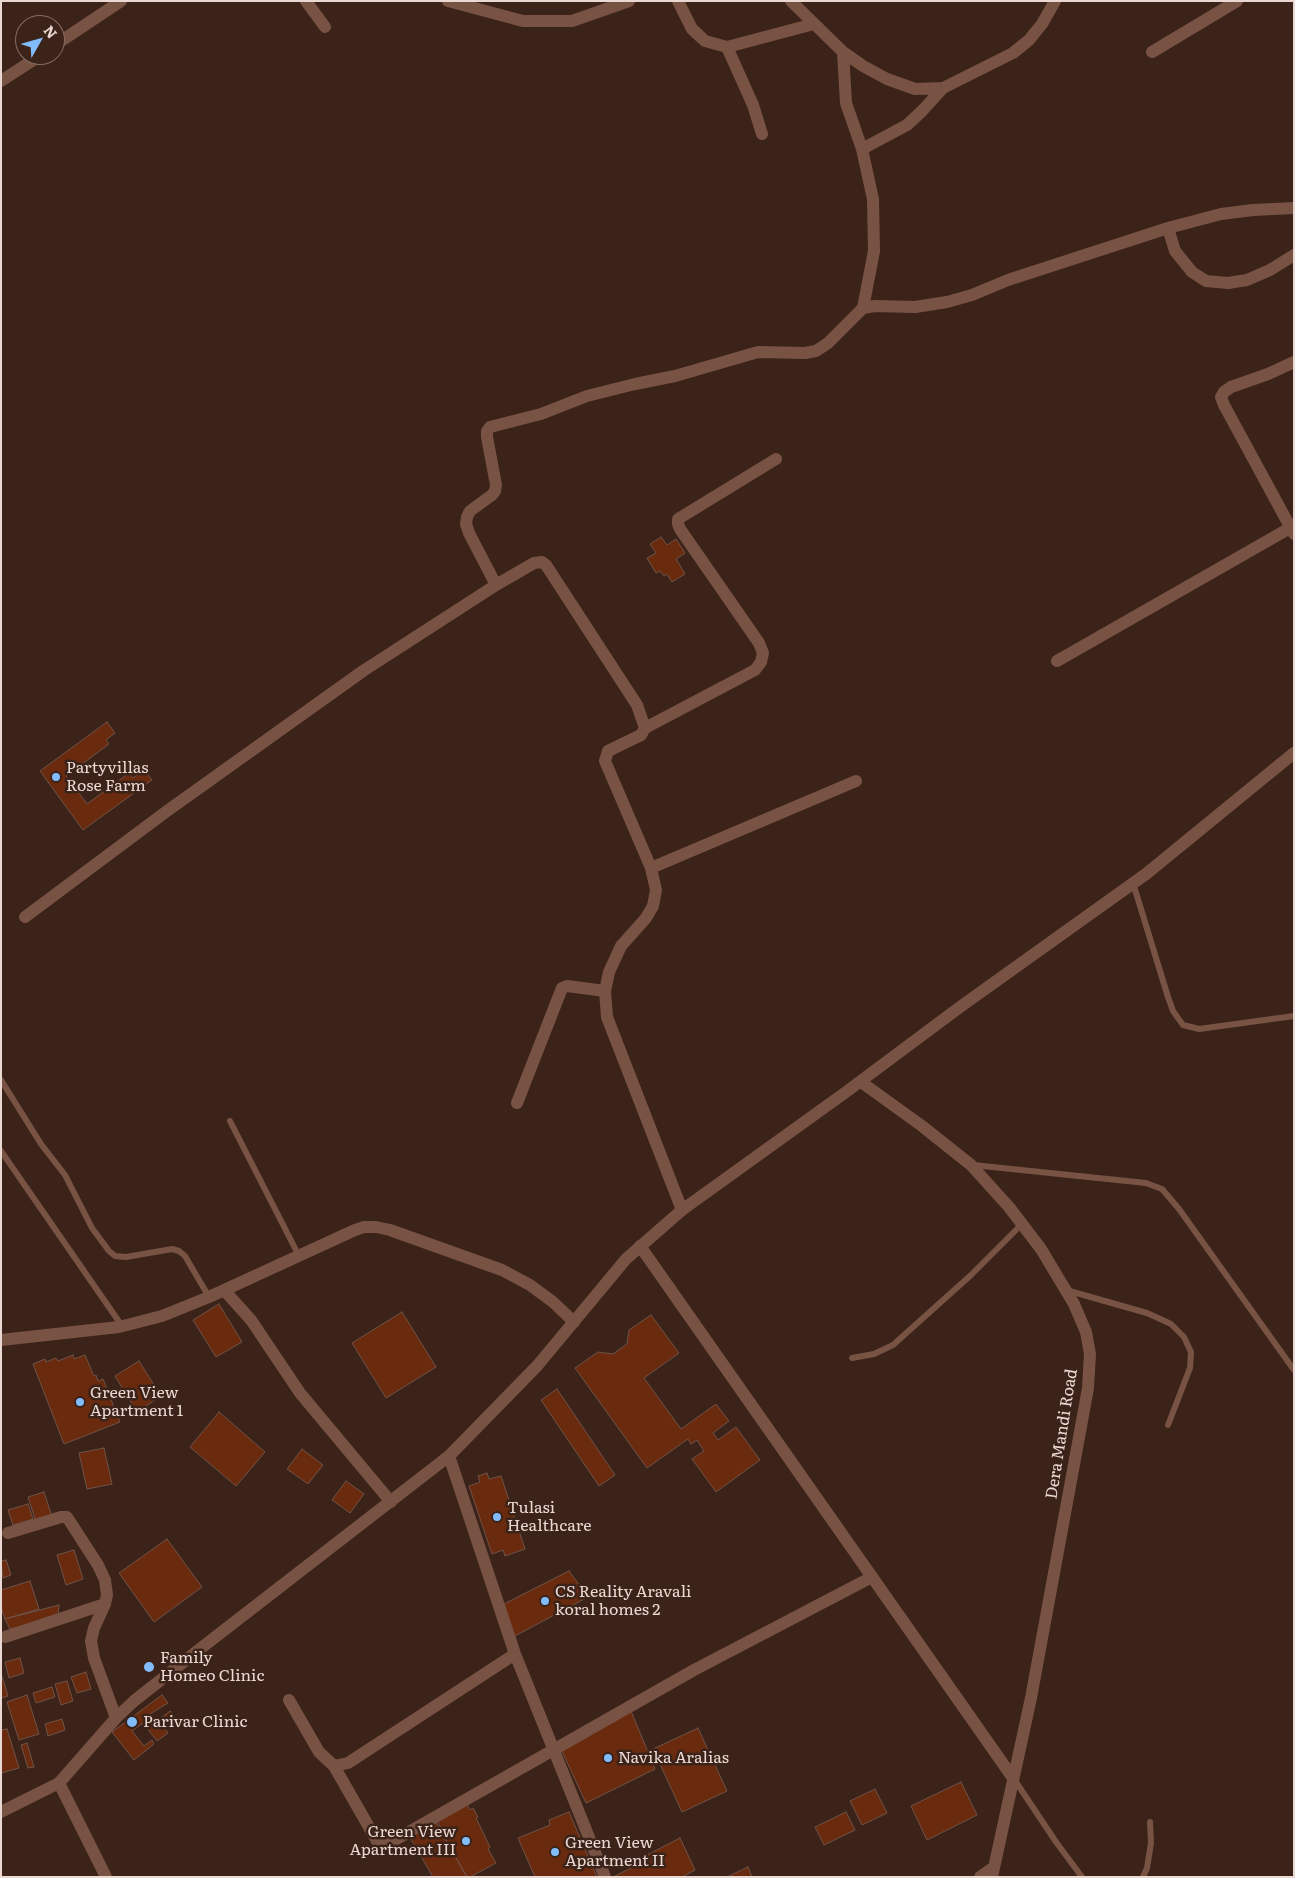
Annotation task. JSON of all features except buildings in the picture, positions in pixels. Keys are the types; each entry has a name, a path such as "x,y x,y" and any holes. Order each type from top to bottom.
{"street":[{"path":"65,38 121,1"},
{"path":"306,1 326,27"},
{"path":"448,1 523,21 572,20 629,1"},
{"path":"678,1 692,29 705,41 713,45 727,47 814,24"},
{"path":"791,1 843,52 863,66 887,79 915,89 942,88"},
{"path":"862,149 906,125 922,111 942,88 1014,52 1029,40 1042,24 1054,1"},
{"path":"1152,52 1237,1"},
{"path":"727,47 753,105 762,134"},
{"path":"496,585 466,524 470,511 495,491 496,485 487,437 487,431 490,427 541,414 596,394 675,376 758,352 806,354 816,351 828,343 863,308 874,251 874,199 862,149 846,103 843,52"},
{"path":"1,81 26,65"},
{"path":"863,308 875,306 915,307 947,302 1168,228 1222,214 1294,208"},
{"path":"1168,228 1175,251 1192,272 1206,282 1228,283 1247,280 1270,270 1294,255"},
{"path":"1057,661 1292,531 1221,397 1231,387 1268,374 1294,362"},
{"path":"682,1210 607,1017 605,991 609,972 621,946 646,918 653,906 656,890 650,868 605,761 608,751 641,735 645,728 755,670 761,662 763,653 759,643 680,529 678,519 776,459"},
{"path":"25,917 167,811 363,671 496,585 534,563 542,562 546,565 637,705 645,728"},
{"path":"1,1812 59,1783 116,1718 134,1701 450,1456 537,1366 626,1259 682,1210 1133,883 1294,753"},
{"path":"650,868 856,781"},
{"path":"517,1103 562,988 567,986 605,991"},
{"name":"Dera Mandi Road","path":"860,1082 922,1126 972,1165 1009,1207 1041,1249 1074,1304 1086,1332 1090,1354 1088,1388 1031,1698 992,1873"},
{"path":"1,1340 122,1326 162,1316 209,1297 364,1227 390,1230 502,1270 530,1285 553,1302 574,1322"},
{"path":"640,1246 1013,1778"},
{"path":"224,1290 251,1320 300,1393 391,1502"},
{"path":"450,1456 515,1654 605,1877"},
{"path":"8,1533 61,1517 67,1517 98,1565 105,1580 106,1604 94,1628 91,1641 94,1658 116,1718"},
{"path":"289,1700 319,1752 334,1766 377,1841 380,1845 386,1845 694,1670 872,1577"},
{"path":"5,1637 106,1604"},
{"path":"334,1766 348,1763 515,1654"},
{"path":"59,1783 106,1877"},
{"path":"980,1877 992,1873"}],"lane":[{"path":"1133,883 1168,997 1173,1011 1183,1025 1199,1029 1294,1016"},
{"path":"1,1080 28,1125 65,1175 92,1228 108,1251 115,1256 126,1257 172,1249 179,1251 185,1256 209,1297"},
{"path":"230,1121 299,1256"},
{"path":"1,1151 122,1326"},
{"path":"972,1165 1146,1183 1162,1189 1179,1209 1294,1370"},
{"path":"852,1358 874,1354 893,1345 971,1275 1022,1224"},
{"path":"1065,1290 1146,1313 1171,1324 1184,1337 1191,1352 1190,1368 1168,1425"},
{"path":"1013,1778 1082,1877"},
{"path":"1143,1877 1147,1868 1151,1843 1150,1822"}],"place":[{"name":"Partyvillas Rose Farm","path":"56,777"},
{"name":"Green View Apartment 1","path":"80,1402"},
{"name":"Tulasi Healthcare","path":"497,1517"},
{"name":"CS Reality Aravali koral homes 2","path":"545,1601"},
{"name":"Family Homeo Clinic","path":"149,1667"},
{"name":"Parivar Clinic","path":"132,1722"},
{"name":"Navika Aralias","path":"608,1758"},
{"name":"Green View Apartment III","path":"466,1841"},
{"name":"Green View Apartment II","path":"555,1852"}]}
